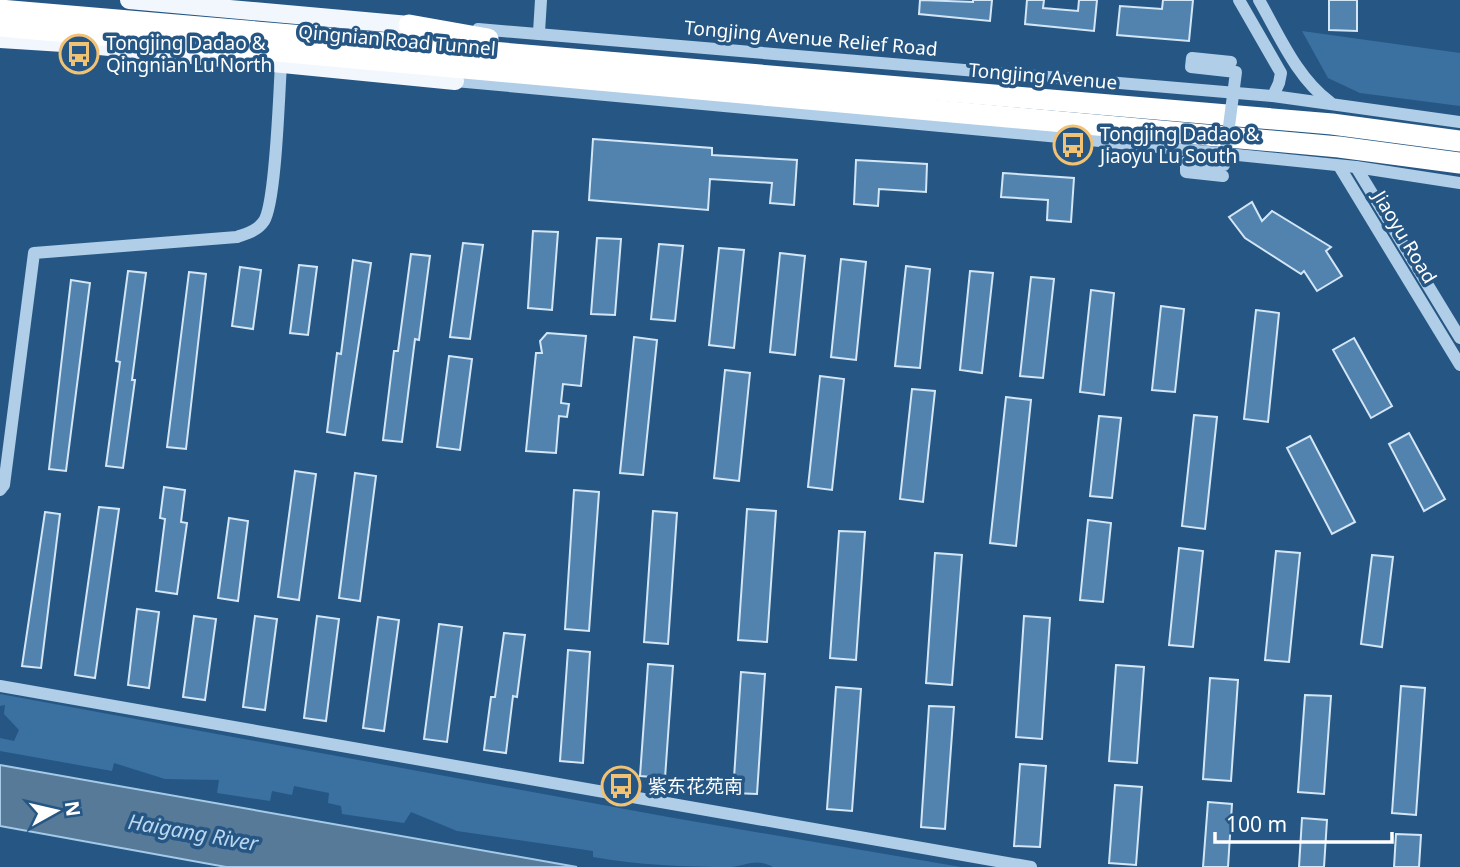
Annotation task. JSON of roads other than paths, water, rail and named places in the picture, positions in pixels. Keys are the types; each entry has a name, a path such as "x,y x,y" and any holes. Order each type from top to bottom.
{"highway":[{"name":"Qingnian Road Tunnel","path":"0,10 622,73"},
{"path":"409,25 622,73 1339,147 1460,163"},
{"name":"Qingnian Road Tunnel","path":"0,26 622,73"},
{"path":"456,81 622,73"},
{"name":"Tongjing Avenue","path":"622,73 1332,124 1460,141"}],"main road":[{"path":"129,0 239,5 409,25"},
{"path":"0,39 79,44 456,81"}],"street":[{"path":"539,32 541,0"},
{"path":"1239,0 1281,73 1273,96"},
{"path":"1259,0 1303,75 1315,91 1333,104"},
{"name":"Tongjing Avenue Relief Road","path":"409,25 539,32 1273,96 1460,122"},
{"path":"1223,176 1186,172 1186,162 1224,165 1236,72 1191,67 1192,58 1231,62"},
{"path":"0,490 4,485 34,253 237,237 256,230 265,219 270,196 281,64"},
{"path":"456,81 1356,167 1460,183"},
{"name":"Jiaoyu Road","path":"1339,166 1460,365"},
{"name":"Jiaoyu Road","path":"1356,167 1460,338"},
{"path":"0,686 1031,867"}],"water":[{"name":"Haigang River","path":"0,765 577,867 226,867 0,826"}],"place":[{"name":"Tongjing Dadao & Qingnian Lu North","path":"79,54"},
{"name":"Tongjing Dadao & Jiaoyu Lu South","path":"1073,145"},
{"name":"紫东花苑南","path":"621,786"}]}
